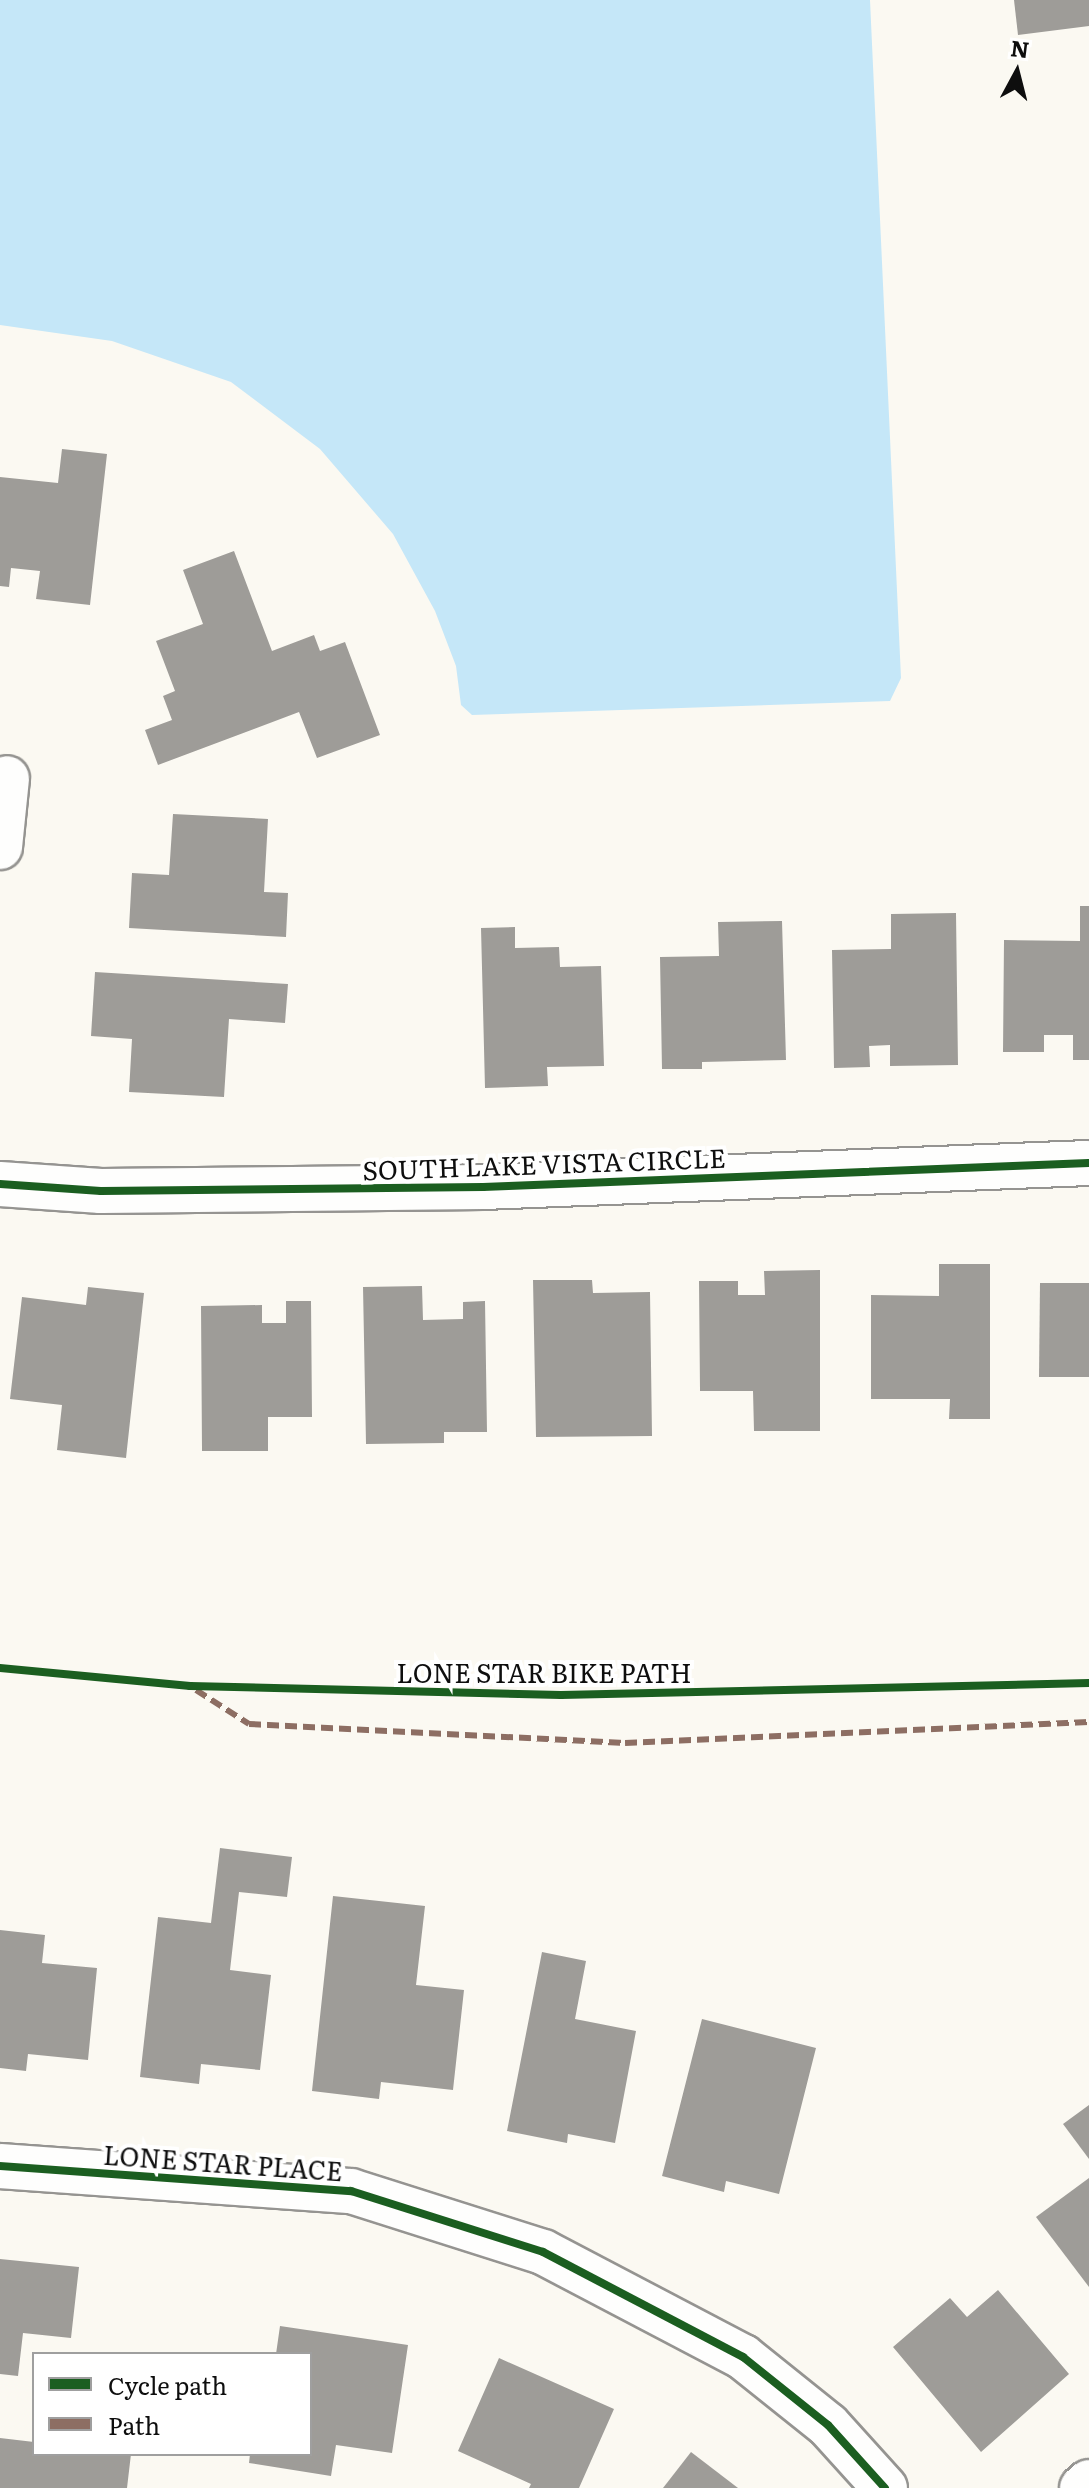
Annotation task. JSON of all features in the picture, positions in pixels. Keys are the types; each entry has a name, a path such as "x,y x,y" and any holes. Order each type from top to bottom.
{"street":[{"path":"0,847 7,778"},
{"name":"SOUTH LAKE VISTA CIRCLE","path":"0,1184 101,1191 483,1187 1089,1163"},
{"name":"LONE STAR PLACE","path":"0,2166 351,2191 543,2252 743,2357 828,2425 885,2488"},
{"path":"1082,2488 1089,2482"}],"water":[{"path":"0,0 870,0 901,678 890,701 472,715 461,705 456,666 435,611 393,534 320,449 231,382 112,341 0,325"}],"building":[{"path":"1014,0 1089,0 1089,26 1018,35"},
{"path":"62,449 107,454 90,605 36,599 40,571 11,568 9,587 0,586 0,477 58,483"},
{"path":"234,551 272,651 314,635 320,651 345,642 380,735 317,758 299,712 158,765 145,730 172,720 163,696 175,691 156,641 203,624 183,570"},
{"path":"173,814 268,819 264,892 288,893 286,937 129,928 132,873 169,875"},
{"path":"1080,906 1089,906 1089,1060 1073,1060 1073,1035 1044,1035 1044,1052 1003,1052 1004,940 1080,941"},
{"path":"956,913 958,1065 890,1066 890,1045 869,1046 870,1067 834,1068 832,950 891,949 891,914"},
{"path":"782,921 786,1060 702,1062 702,1069 662,1069 660,957 719,956 718,922"},
{"path":"515,927 515,948 559,947 560,967 601,966 604,1066 547,1067 548,1086 485,1088 481,928"},
{"path":"95,972 288,984 285,1023 229,1019 224,1097 129,1092 132,1039 91,1036"},
{"path":"939,1264 990,1264 990,1419 949,1419 950,1399 871,1399 871,1295 939,1296"},
{"path":"820,1270 820,1431 754,1431 753,1391 700,1391 699,1281 738,1281 738,1295 765,1295 764,1271"},
{"path":"533,1280 592,1280 593,1293 650,1292 652,1436 536,1437"},
{"path":"1040,1283 1089,1283 1089,1377 1039,1377"},
{"path":"422,1286 423,1320 463,1319 463,1302 485,1301 487,1432 444,1432 444,1443 366,1444 363,1287"},
{"path":"88,1287 144,1293 126,1458 57,1450 62,1405 10,1399 22,1297 86,1305"},
{"path":"286,1301 311,1301 312,1417 268,1417 268,1451 202,1451 201,1306 262,1305 262,1323 286,1323"},
{"path":"220,1848 292,1857 287,1897 239,1892 230,1970 271,1975 260,2070 201,2064 199,2084 140,2077 158,1917 211,1923"},
{"path":"333,1896 425,1906 416,1985 464,1990 453,2090 381,2082 379,2099 312,2091"},
{"path":"0,1930 45,1935 42,1963 97,1968 88,2060 28,2054 26,2071 0,2068"},
{"path":"542,1952 586,1961 575,2019 636,2031 615,2143 568,2134 567,2143 507,2131"},
{"path":"702,2019 816,2048 779,2194 726,2181 724,2192 662,2176"},
{"path":"1089,2105 1089,2159 1063,2124"},
{"path":"1089,2178 1089,2287 1036,2217"},
{"path":"0,2259 79,2267 71,2338 23,2333 18,2376 0,2374"},
{"path":"998,2290 1069,2374 981,2452 893,2347 950,2298 967,2317"},
{"path":"280,2326 408,2345 392,2453 336,2445 331,2476 249,2463 250,2456 312,2456 312,2352 276,2352"},
{"path":"499,2358 614,2409 579,2488 529,2488 531,2484 458,2451"},
{"path":"0,2438 32,2442 32,2456 131,2456 127,2488 0,2488"},
{"path":"691,2452 738,2488 663,2488"}],"marked path":[{"path":"196,1690 249,1724 625,1743 1089,1722"}],"cycle path":[{"path":"0,1184 101,1191 483,1187 1089,1163"},
{"name":"LONE STAR BIKE PATH","path":"0,1668 190,1686 561,1695 1089,1683"},
{"path":"0,2166 351,2191 543,2252 743,2357 828,2425 885,2488"}]}
